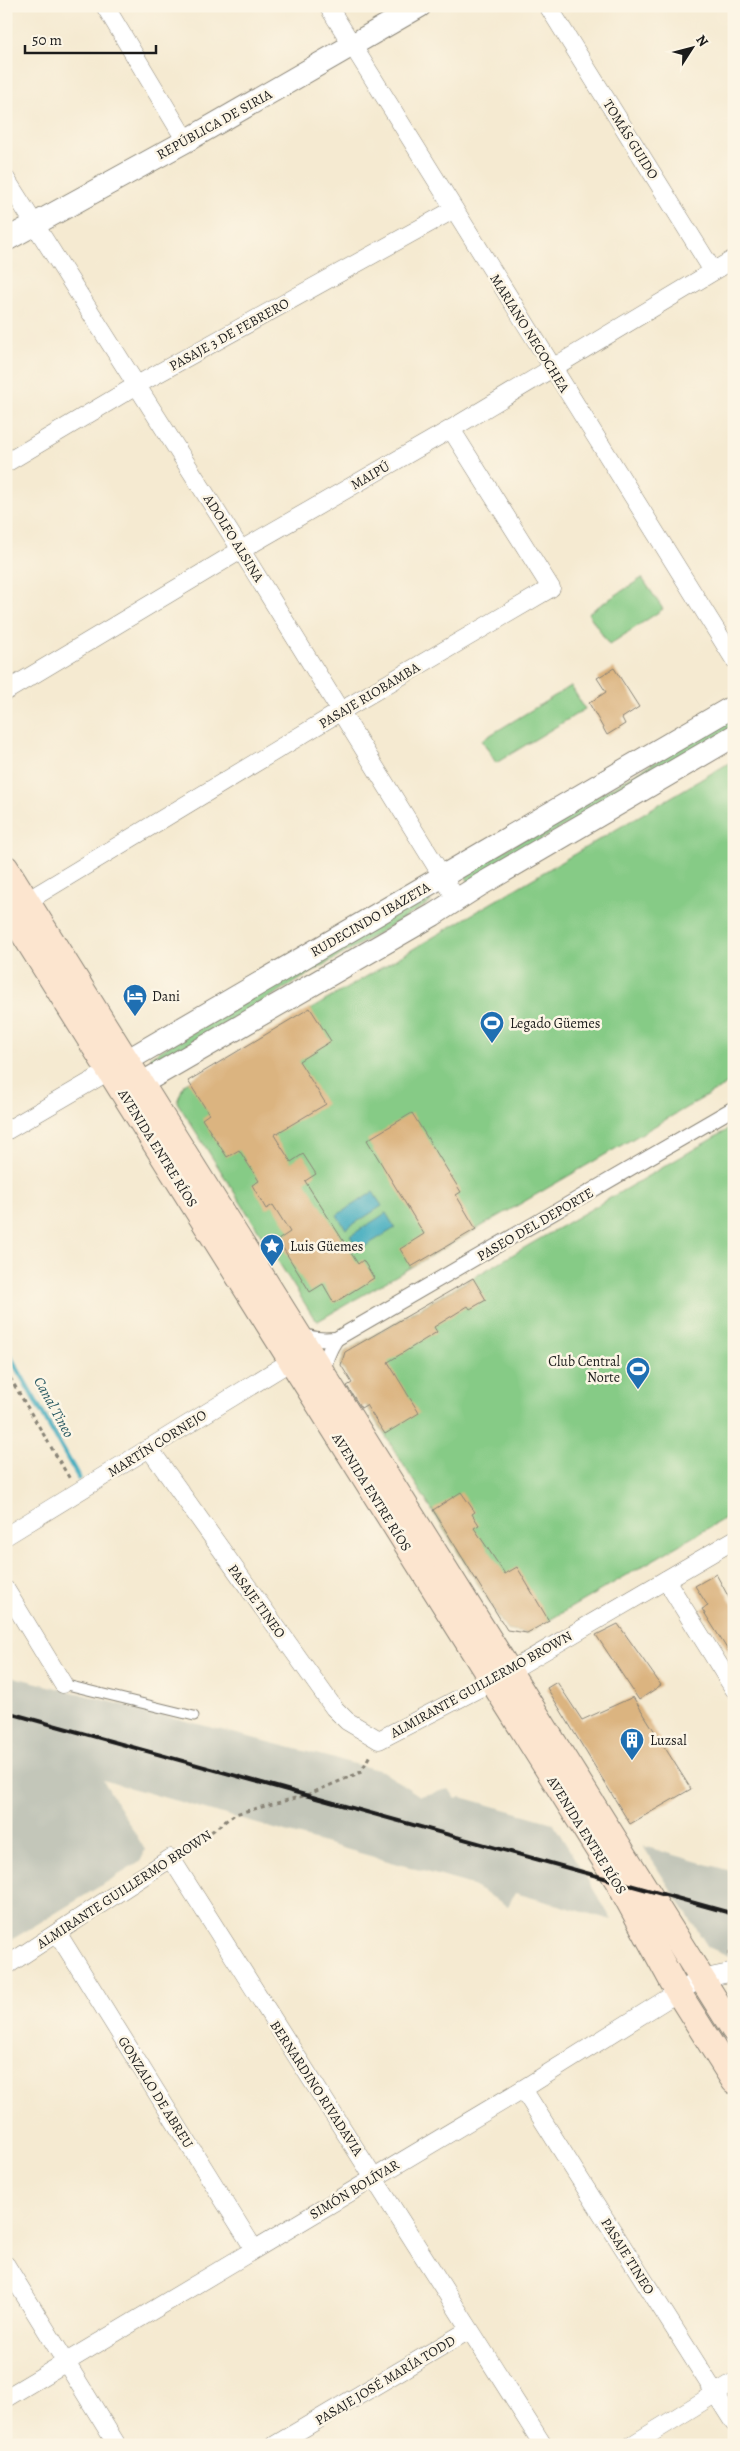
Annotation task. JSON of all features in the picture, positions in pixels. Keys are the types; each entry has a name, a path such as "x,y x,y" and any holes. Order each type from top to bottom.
{"main road":[{"name":"AVENIDA ENTRE RÍOS","path":"6,868 12,907 299,1348 500,1676 612,1854 701,1979 734,2030"},
{"name":"AVENIDA ENTRE RÍOS","path":"299,1348 324,1377 500,1676"},
{"name":"AVENIDA ENTRE RÍOS","path":"612,1854 678,1992 734,2081"}],"street":[{"path":"105,6 186,140"},
{"name":"MARIANO NECOCHEA","path":"328,6 453,210 734,659"},
{"name":"REPÚBLICA DE SIRIA","path":"6,240 353,46 420,6"},
{"name":"TOMÁS GUIDO","path":"548,6 713,271"},
{"name":"ADOLFO ALSINA","path":"6,180 241,550 457,900"},
{"name":"PASAJE 3 DE FEBRERO","path":"6,463 137,385 453,210"},
{"name":"MAIPÚ","path":"6,691 241,550 451,429 734,259"},
{"name":"PASAJE RIOBAMBA","path":"12,907 551,588 451,429"},
{"name":"RUDECINDO IBAZETA","path":"6,1131 734,706"},
{"name":"RUDECINDO IBAZETA","path":"132,1089 734,736"},
{"name":"PASEO DEL DEPORTE","path":"336,1339 734,1108"},
{"path":"299,1348 307,1337 336,1339 329,1351 324,1366 324,1377"},
{"name":"MARTÍN CORNEJO","path":"6,1536 149,1448 299,1348"},
{"name":"PASAJE TINEO","path":"149,1448 334,1708 347,1721 379,1740"},
{"name":"ALMIRANTE GUILLERMO BROWN","path":"379,1740 500,1676 734,1540"},
{"path":"666,1580 734,1689"},
{"path":"6,1590 63,1684"},
{"name":"ALMIRANTE GUILLERMO BROWN","path":"6,1966 58,1934 171,1858"},
{"name":"BERNARDINO RIVADAVIA","path":"171,1858 543,2445"},
{"name":"GONZALO DE ABREU","path":"58,1934 254,2249"},
{"name":"SIMÓN BOLÍVAR","path":"6,2398 523,2089 678,1992 701,1979 734,1972"},
{"name":"PASAJE TINEO","path":"523,2089 734,2423"},
{"path":"6,2265 116,2445"},
{"name":"PASAJE JOSÉ MARÍA TODD","path":"275,2445 469,2330"},
{"path":"632,2445 734,2382"}],"lane":[{"path":"63,1684 194,1716"}],"path":[{"path":"6,1371 77,1493"},
{"name":"ALMIRANTE GUILLERMO BROWN","path":"171,1858 194,1846 235,1814 307,1795 361,1772 379,1740"}],"shaded area":[{"path":"6,1675 382,1771 420,1796 449,1789 456,1799 461,1797 553,1823 612,1920 515,1893 508,1906 469,1884 103,1780 145,1850 140,1862 6,1943"},
{"path":"643,1846 734,1872 734,1958 708,1947"}],"green space":[{"path":"642,578 663,609 609,645 588,613"},
{"path":"571,686 585,709 496,763 482,740"},
{"path":"734,716 734,726 469,882 464,874"},
{"name":"Legado Güemes","path":"734,760 734,1080 318,1321 314,1318 177,1102 184,1084"},
{"path":"426,894 431,902 155,1065 150,1057"},
{"path":"734,1126 734,1513 527,1633 507,1630 341,1365 345,1352"}],"water":[{"path":"373,1192 382,1206 346,1229 337,1215"},
{"path":"386,1213 395,1228 359,1250 350,1236"}],"building":[{"path":"614,668 639,707 622,718 625,724 607,735 589,703 606,692 597,678"},
{"path":"310,1008 331,1041 299,1061 326,1104 274,1135 291,1162 303,1154 316,1174 305,1181 358,1264 363,1260 374,1278 334,1303 323,1284 310,1292 278,1240 290,1232 273,1205 266,1209 252,1185 259,1181 239,1150 227,1157 202,1119 209,1114 188,1081"},
{"path":"412,1113 461,1192 456,1195 476,1229 411,1267 400,1249 424,1234 367,1140"},
{"path":"473,1278 486,1300 470,1309 468,1306 434,1327 437,1332 388,1362 419,1413 385,1434 366,1405 361,1408 347,1386 352,1383 341,1365 345,1352"},
{"path":"461,1492 475,1512 472,1514 479,1525 474,1528 505,1574 517,1567 549,1621 527,1633 507,1630 433,1510"},
{"path":"716,1574 734,1607 734,1660 702,1609 708,1606 695,1586"},
{"path":"618,1624 661,1685 639,1700 596,1635"},
{"name":"Luzsal","path":"557,1682 582,1720 633,1697 691,1789 630,1824 547,1688"}],"waterway":[{"name":"Canal Tineo","path":"6,1349 79,1478"}],"railway":[{"path":"6,1712 734,1914"}],"place":[{"name":"Dani","path":"135,1017"},
{"name":"Legado Güemes","path":"492,1044"},
{"name":"Luis Güemes","path":"272,1267"},
{"name":"Club Central Norte","path":"638,1390"},
{"name":"Luzsal","path":"632,1761"}]}
